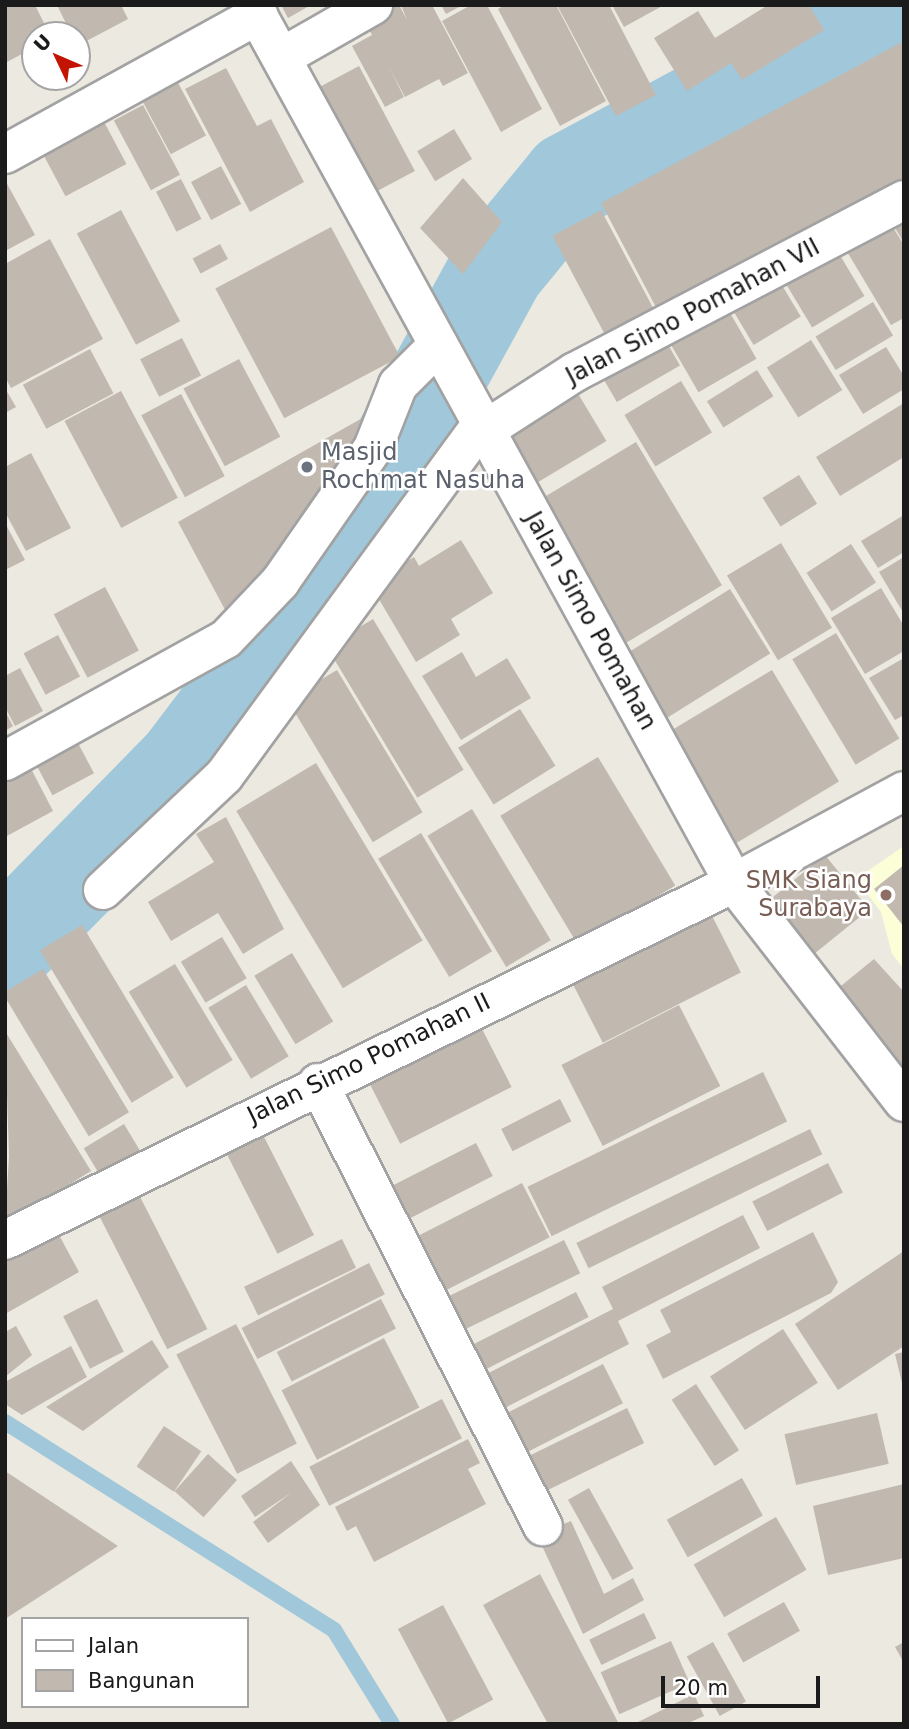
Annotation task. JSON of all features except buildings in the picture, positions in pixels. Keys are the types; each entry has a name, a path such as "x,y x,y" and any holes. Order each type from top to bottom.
{"street":[{"path":"282,57 373,5"},
{"path":"5,154 255,10"},
{"name":"Jalan Simo Pomahan","path":"255,10 734,883 904,1102"},
{"name":"Jalan Simo Pomahan VII","path":"103,890 224,776 349,614 415,509 480,420 904,200"},
{"path":"5,761 226,639 280,582 373,448 398,385 442,352"},
{"name":"Jalan Simo Pomahan II","path":"5,1240 318,1083 734,883 904,792"},
{"path":"318,1083 543,1526"}],"shaded area":[{"name":"SMK Siang Surabaya","path":"904,846 904,969 892,954 881,912 856,879"}],"waterway":[{"path":"5,948 185,764 334,567 497,269 570,180 897,5"},
{"path":"5,1422 334,1630 392,1724"}],"place":[{"name":"Masjid Rochmat Nasuha","path":"307,467"},
{"name":"SMK Siang Surabaya","path":"886,895"}]}
